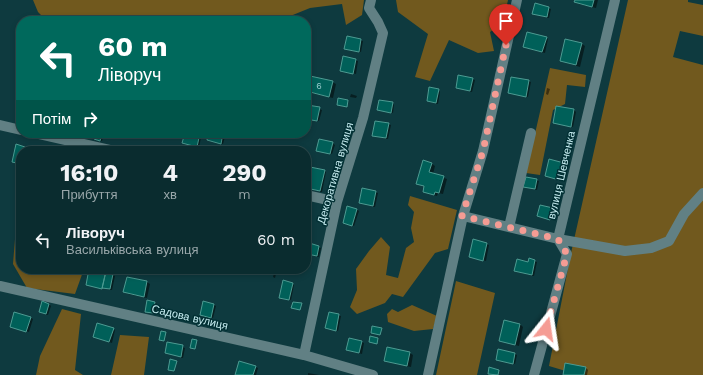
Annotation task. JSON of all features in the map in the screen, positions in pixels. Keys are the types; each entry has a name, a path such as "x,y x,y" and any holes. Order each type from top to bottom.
{"street":[{"name":"Декоративна вулиця","path":"304,355 337,202 364,118 383,33 369,8 371,0"},
{"path":"428,375 462,216 483,151 517,0"},
{"name":"вулиця Шевченка","path":"558,239 614,0"},
{"path":"0,125 16,129"},
{"path":"509,227 531,133"},
{"path":"57,138 92,146"},
{"path":"462,216 558,239 625,251 651,248 669,241 684,214 703,193"},
{"path":"311,196 337,202"},
{"path":"534,375 567,254 558,239"},
{"name":"Садова вулиця","path":"0,286 304,355 373,375"}],"shaded area":[{"path":"33,0 364,0 362,15 346,25 342,4 310,8 290,16 42,16 38,12"},
{"path":"396,0 508,0 503,23 490,32 494,51 478,53 449,40 430,81 415,77 428,34 398,12"},
{"path":"628,0 688,0 688,2 703,5 703,36 680,31 673,57 703,65 703,375 579,375 549,366 571,253"},
{"path":"550,68 586,75 585,87 567,85 565,104 553,110 540,175 526,173"},
{"path":"410,196 457,210 448,249 435,253 403,297 392,294 385,303 357,314 350,307 357,290 356,269 381,237 390,247 386,275 398,278 406,248 414,242 411,228 414,212 408,205"},
{"path":"15,239 16,239 16,269 13,264"},
{"path":"19,274 82,274 75,294 27,288"},
{"path":"456,281 495,293 477,375 436,375"},
{"path":"412,305 437,316 433,329 414,331 388,322 387,314 392,309 398,312"},
{"path":"62,309 81,314 75,370 83,375 36,375 40,356"},
{"path":"120,335 149,337 144,375 111,375"}],"building":[{"path":"575,0 594,0 592,7 574,2"},
{"path":"535,3 549,7 547,17 532,14"},
{"path":"527,32 547,37 542,52 523,47"},
{"path":"347,36 361,39 359,52 344,49"},
{"path":"565,39 582,43 576,65 560,61"},
{"path":"343,56 356,59 353,74 340,71"},
{"path":"458,75 473,78 470,91 456,88"},
{"path":"311,76 333,81 329,97 311,92"},
{"path":"511,77 529,80 526,97 508,93"},
{"path":"429,87 439,89 436,103 427,101"},
{"path":"338,98 348,100 347,107 337,105"},
{"path":"379,100 393,102 391,113 377,110"},
{"path":"311,106 320,107 317,121 311,120"},
{"path":"556,106 574,109 571,127 553,123"},
{"path":"375,121 389,123 386,138 372,136"},
{"path":"94,138 101,138 100,141"},
{"path":"184,138 199,138 197,146 182,143"},
{"path":"207,138 222,138 221,144 207,140"},
{"path":"319,139 333,142 330,154 316,151"},
{"path":"16,144 22,146 16,146 16,163 12,162"},
{"path":"549,159 564,163 559,180 545,176"},
{"path":"423,160 432,163 429,172 444,176 439,193 435,192 434,195 423,192 424,186 416,184"},
{"path":"311,167 325,170 320,191 311,189"},
{"path":"526,177 537,179 535,189 523,187"},
{"path":"362,188 376,191 373,206 359,203"},
{"path":"540,205 553,208 550,220 537,216"},
{"path":"347,206 357,209 352,226 343,223"},
{"path":"473,239 487,243 483,261 469,257"},
{"path":"311,244 319,246 317,256 311,255"},
{"path":"529,258 535,260 532,275 514,271 517,259 528,262"},
{"path":"88,274 105,274 102,289 86,285"},
{"path":"106,274 113,274 110,289 102,288"},
{"path":"127,277 147,281 144,297 123,292"},
{"path":"283,280 293,283 289,300 279,298"},
{"path":"147,300 155,302 153,313 145,312"},
{"path":"42,301 49,304 46,314 39,312"},
{"path":"203,301 214,304 211,318 200,315"},
{"path":"293,302 302,303 300,310 291,308"},
{"path":"14,312 31,317 26,332 10,327"},
{"path":"329,312 339,314 336,331 325,328"},
{"path":"504,320 520,324 515,345 499,341"},
{"path":"97,323 114,328 109,342 93,337"},
{"path":"372,326 382,328 380,335 371,333"},
{"path":"161,331 166,332 164,341 159,340"},
{"path":"370,336 378,338 377,344 369,342"},
{"path":"349,338 362,341 359,353 346,350"},
{"path":"192,339 197,340 195,349 190,348"},
{"path":"167,342 183,345 181,357 165,353"},
{"path":"387,347 410,352 407,366 384,361"},
{"path":"498,349 515,353 513,364 496,360"},
{"path":"170,359 177,361 174,371 168,370"},
{"path":"239,361 256,366 253,375 235,375"},
{"path":"565,363 586,367 584,375 563,375"},
{"path":"489,367 499,370 498,375 488,374"}],"route":[{"path":"506,45 483,151 462,216 558,239 567,254 546,329"}]}
